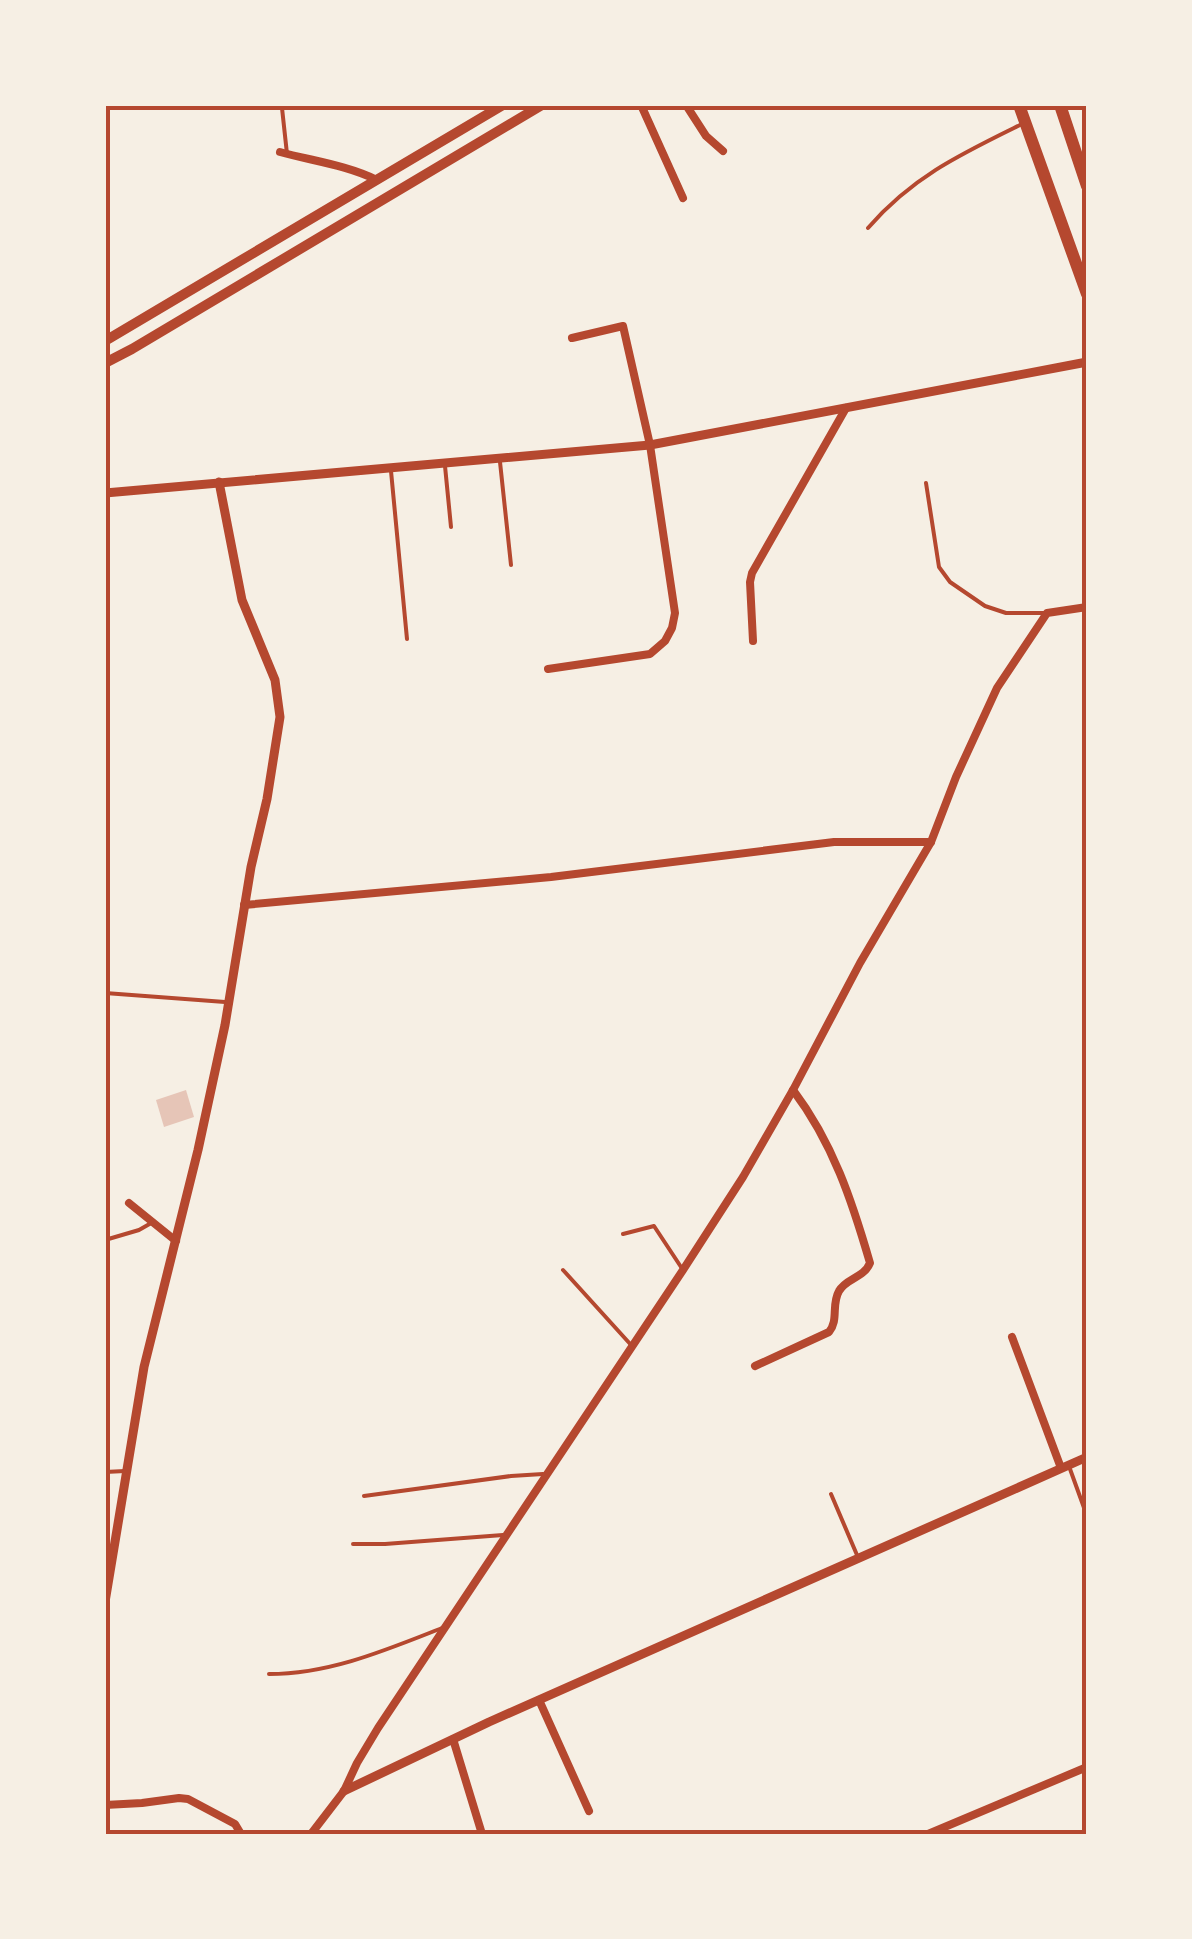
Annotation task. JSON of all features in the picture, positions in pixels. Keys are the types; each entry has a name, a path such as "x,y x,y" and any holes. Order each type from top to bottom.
{"highway":[{"path":"1018,105 1087,294"},
{"path":"1060,105 1080,142 1087,186"}],"main road":[{"path":"105,341 503,105"},
{"path":"105,363 542,105"}],"street":[{"path":"641,105 683,198"},
{"path":"686,105 706,136 723,151"},
{"path":"284,153 358,171 376,180"},
{"path":"548,669 650,654 665,642 674,613 650,445 623,326 572,338"},
{"path":"105,493 650,445 1087,362"},
{"path":"753,640 752,573 846,408"},
{"path":"105,1602 144,1367 202,1132 280,717 275,680 242,600 219,482"},
{"path":"310,1834 344,1791 378,1728 743,1177 860,962 931,842 997,688 1047,613 1087,607"},
{"path":"244,905 551,878 834,842 931,842"},
{"path":"754,1366 829,1332 834,1326 840,1288 864,1274 870,1263 851,1197 835,1159 793,1090"},
{"path":"129,1203 176,1241"},
{"path":"1012,1336 1064,1466"},
{"path":"344,1791 539,1700 1087,1457"},
{"path":"539,1700 589,1811"},
{"path":"453,1739 482,1834"},
{"path":"928,1834 1087,1767"},
{"path":"105,1804 188,1799 235,1824 241,1834"}],"lane":[{"path":"282,108 284,153"},
{"path":"868,228 890,202 937,168 1024,124"},
{"path":"500,457 511,565"},
{"path":"444,462 451,528"},
{"path":"391,466 407,638"},
{"path":"926,482 939,567 950,582 985,606 1006,613 1047,613"},
{"path":"105,993 229,1002"},
{"path":"105,1240 153,1222"},
{"path":"623,1234 654,1226 684,1270"},
{"path":"563,1270 632,1346"},
{"path":"1064,1466 1087,1516"},
{"path":"105,1472 127,1470"},
{"path":"364,1496 546,1474"},
{"path":"831,1494 859,1559"},
{"path":"353,1544 506,1535"},
{"path":"269,1674 336,1667 444,1627"}],"building":[{"path":"186,1090 194,1117 164,1127 156,1100"}]}
